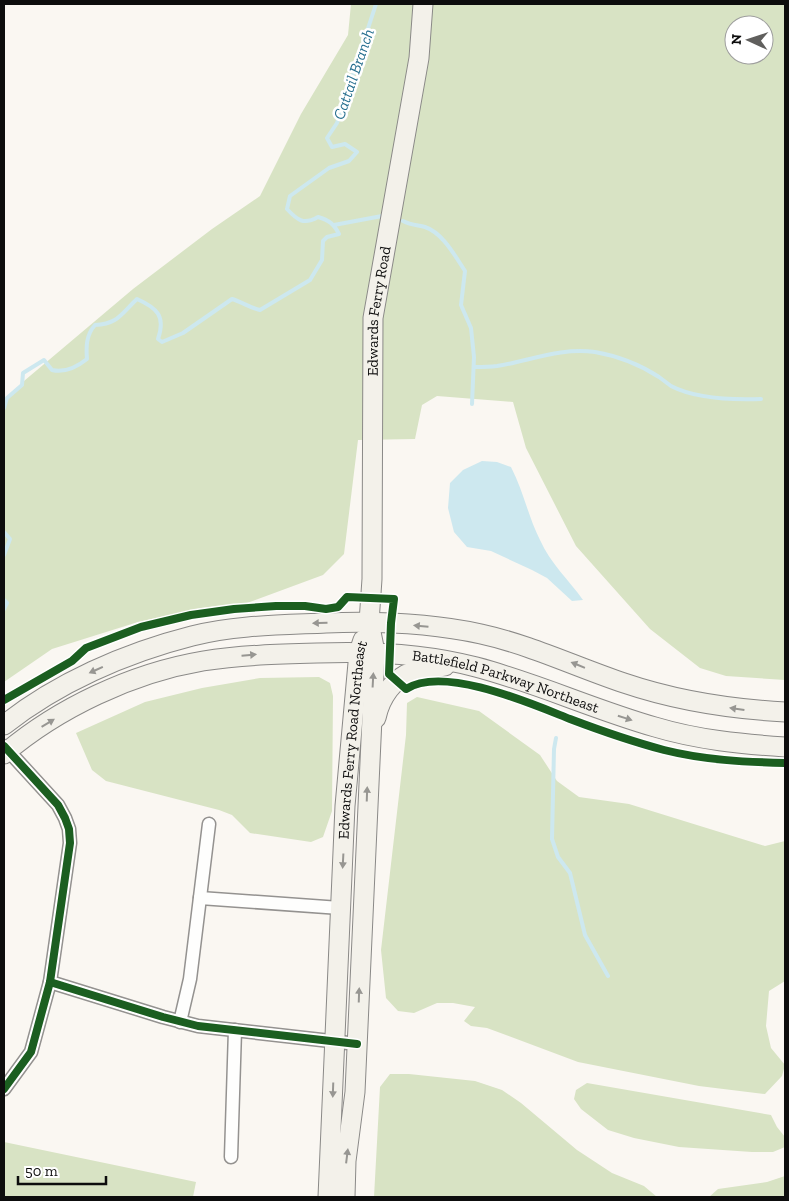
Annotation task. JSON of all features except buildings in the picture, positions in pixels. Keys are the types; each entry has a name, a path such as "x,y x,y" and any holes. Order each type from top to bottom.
{"main road":[{"name":"Edwards Ferry Road","path":"369,622 372,578 373,318 419,58 423,4"},
{"name":"Edwards Ferry Road Northeast","path":"328,1197 345,806 367,652 369,622"},
{"path":"4,725 58,689 83,676 141,652 192,636 278,626 369,622 443,628 481,634 534,648 624,683 657,693 697,703 749,710 785,712"},
{"name":"Edwards Ferry Road Northeast","path":"345,1197 346,1161 355,1092 370,746 367,652"},
{"name":"Battlefield Parkway Northeast","path":"5,750 93,697 128,682 161,671 239,656 367,652 406,654 464,664 519,680 657,728 738,744 785,747"},
{"path":"370,746 377,712 397,679 414,671 464,664"}],"street":[{"path":"4,1090 31,1052 50,982 70,843 69,829 58,805 5,750"},
{"path":"180,1022 190,979 209,824"},
{"path":"200,898 340,908"},
{"path":"50,982 180,1022 357,1044"},
{"path":"231,1157 235,1030"}],"green space":[{"path":"351,4 785,4 785,680 726,676 700,668 650,629 576,546 526,448 513,402 437,396 422,405 415,439 358,440 344,554 323,575 247,603 201,608 138,622 52,649 4,682 4,401 24,381 133,289 212,229 260,196 301,114 348,35"},
{"path":"319,677 330,683 333,696 332,811 323,837 311,842 250,833 232,815 219,810 106,781 92,770 76,733 145,702 202,688 260,678"},
{"path":"417,697 479,711 540,755 557,781 579,797 629,804 765,846 785,841 785,981 769,991 766,1026 771,1048 785,1065 782,1076 765,1094 699,1086 578,1062 487,1028 471,1026 464,1021 475,1007 453,1003 437,1003 414,1013 398,1011 386,998 381,950 406,735 407,703"},
{"path":"390,1074 409,1074 475,1081 502,1090 521,1103 577,1150 612,1173 644,1186 657,1197 374,1197 380,1087"},
{"path":"587,1083 771,1115 785,1137 785,1147 773,1152 752,1152 679,1147 634,1138 608,1130 581,1109 574,1099 576,1090"},
{"path":"4,1142 196,1182 193,1197 4,1197"},
{"path":"785,1176 785,1197 709,1197 718,1189 767,1182"}],"water":[{"path":"482,461 497,462 511,467 544,548 554,564 583,600 572,601 547,578 491,551 467,547 454,532 448,508 450,483 463,470"}],"waterway":[{"name":"Cattail Branch","path":"4,408 7,398 22,385 23,373 44,360 52,370 57,371 71,369 79,365 87,359 88,337 95,325 109,323 114,320 123,314 137,299 150,306 158,314 161,324 158,339 162,342 183,333 232,299 260,310 310,280 322,260 323,241 327,237 339,234 331,223 322,218 318,217 309,221 298,219 287,209 290,196 329,168 349,161 357,152 345,144 332,147 327,138 337,123 376,4"},
{"path":"334,225 382,216"},
{"path":"403,221 425,227 437,234 448,246 465,271 461,305 471,328 474,357 472,404"},
{"path":"474,367 497,366 570,351 595,352 636,364 671,386 692,394 727,399 761,399"},
{"path":"4,532 10,539 4,555"},
{"path":"4,600 7,603 4,609"},
{"path":"556,738 554,749 552,839 558,857 570,873 585,935 608,976"}],"cycle path":[{"path":"4,700 72,661 86,648 141,627 191,615 234,609 276,606 305,606 326,609 338,607 347,597 394,599 389,674 406,689 422,683 442,681 465,684 488,689 605,732 664,750 724,760 785,763"},
{"path":"4,746 58,805 69,829 70,843 50,982 31,1052 4,1089"},
{"path":"50,982 198,1026 357,1044"}]}
